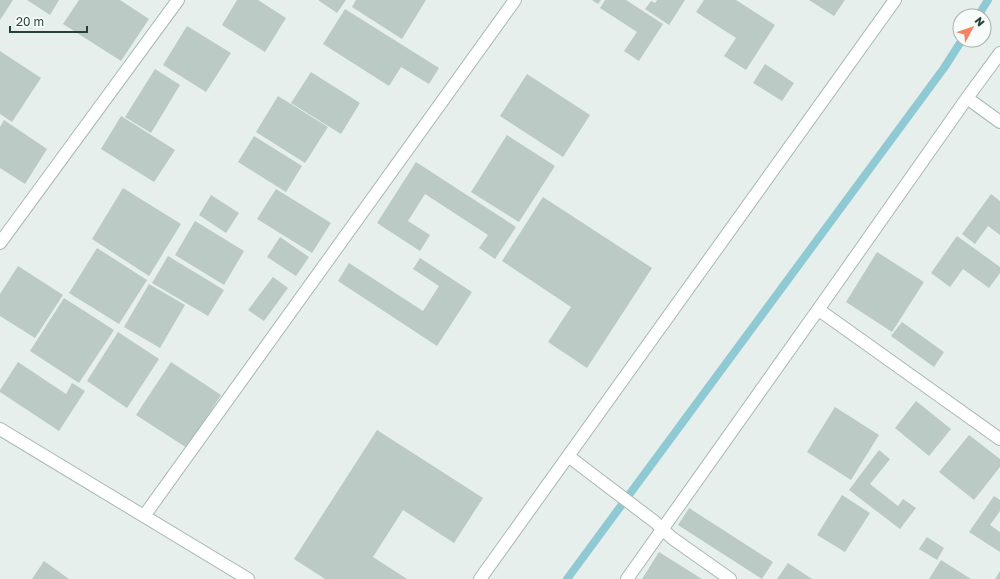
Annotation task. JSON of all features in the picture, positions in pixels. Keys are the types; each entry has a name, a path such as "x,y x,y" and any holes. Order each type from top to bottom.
{"street":[{"path":"0,243 178,0"},
{"path":"144,516 515,0"},
{"path":"480,579 895,0"},
{"path":"627,579 659,526 819,310 1000,53"},
{"path":"967,98 1000,122"},
{"path":"819,310 1000,439"},
{"path":"0,430 248,579"},
{"path":"568,456 659,526 672,538 730,579"}],"building":[{"path":"0,0 13,0 0,20"},
{"path":"27,0 59,0 50,15"},
{"path":"79,0 120,0 149,19 121,61 63,24"},
{"path":"237,0 258,0 286,18 265,52 222,25"},
{"path":"318,0 346,0 337,13"},
{"path":"356,0 426,0 402,39 352,7"},
{"path":"592,0 601,0 598,4"},
{"path":"605,0 626,0 663,24 639,61 624,51 637,32 600,8"},
{"path":"657,0 685,0 669,25 645,9 651,1 655,3"},
{"path":"704,0 736,0 775,25 746,70 724,56 736,38 696,12"},
{"path":"809,0 845,0 834,16"},
{"path":"345,9 439,68 429,84 401,67 389,86 323,44"},
{"path":"187,26 231,53 206,92 163,65"},
{"path":"0,51 41,78 12,122 0,114"},
{"path":"765,64 794,83 782,101 753,83"},
{"path":"155,69 180,85 151,133 125,117"},
{"path":"311,72 360,103 341,134 291,103"},
{"path":"527,74 590,115 563,157 500,116"},
{"path":"278,96 328,127 305,163 256,132"},
{"path":"121,116 175,150 154,182 101,149"},
{"path":"4,120 47,149 25,184 0,168 0,127"},
{"path":"507,135 555,166 519,222 471,192"},
{"path":"254,136 302,166 286,192 238,162"},
{"path":"416,162 516,227 495,259 479,248 488,235 425,194 408,221 430,235 420,251 377,223"},
{"path":"123,188 181,224 149,276 92,239"},
{"path":"276,189 331,223 312,253 257,219"},
{"path":"991,194 1000,201 1000,235 988,226 975,244 962,234"},
{"path":"211,195 239,213 226,233 199,215"},
{"path":"543,197 652,268 587,368 548,342 571,307 502,261"},
{"path":"195,221 244,251 224,285 175,255"},
{"path":"957,236 1000,267 1000,273 989,288 963,269 950,287 931,273"},
{"path":"280,237 309,257 296,276 267,257"},
{"path":"97,248 147,280 119,324 69,293"},
{"path":"877,252 924,282 892,332 846,302"},
{"path":"168,256 224,290 208,316 152,283"},
{"path":"420,258 472,292 437,346 338,281 349,263 423,311 439,286 413,269"},
{"path":"18,266 63,295 35,338 0,316 0,294"},
{"path":"273,277 288,288 264,321 248,310"},
{"path":"149,284 185,305 160,348 124,327"},
{"path":"64,298 114,330 79,383 30,351"},
{"path":"902,322 944,352 934,367 891,336"},
{"path":"118,332 159,359 127,408 87,381"},
{"path":"18,362 66,394 72,383 85,391 59,431 0,392"},
{"path":"171,362 221,395 187,448 136,415"},
{"path":"916,401 951,429 929,456 895,428"},
{"path":"835,407 879,435 851,480 807,452"},
{"path":"377,430 483,498 454,543 403,510 373,557 407,579 325,579 294,559"},
{"path":"969,435 1000,459 1000,467 974,500 939,472"},
{"path":"879,450 890,459 870,484 898,506 903,499 916,508 900,529 849,490"},
{"path":"842,495 870,513 845,552 817,535"},
{"path":"994,496 1000,500 1000,511 990,525 1000,532 1000,552 969,532"},
{"path":"689,508 773,562 762,579 678,525"},
{"path":"927,537 944,548 937,560 919,549"},
{"path":"659,552 702,579 642,579"},
{"path":"941,560 971,579 929,579"},
{"path":"44,561 69,579 32,579"},
{"path":"788,563 812,579 777,579"},
{"path":"1000,571 1000,579 995,579"}],"waterway":[{"path":"983,8 988,0"},
{"path":"567,579 944,68 957,48"}]}
